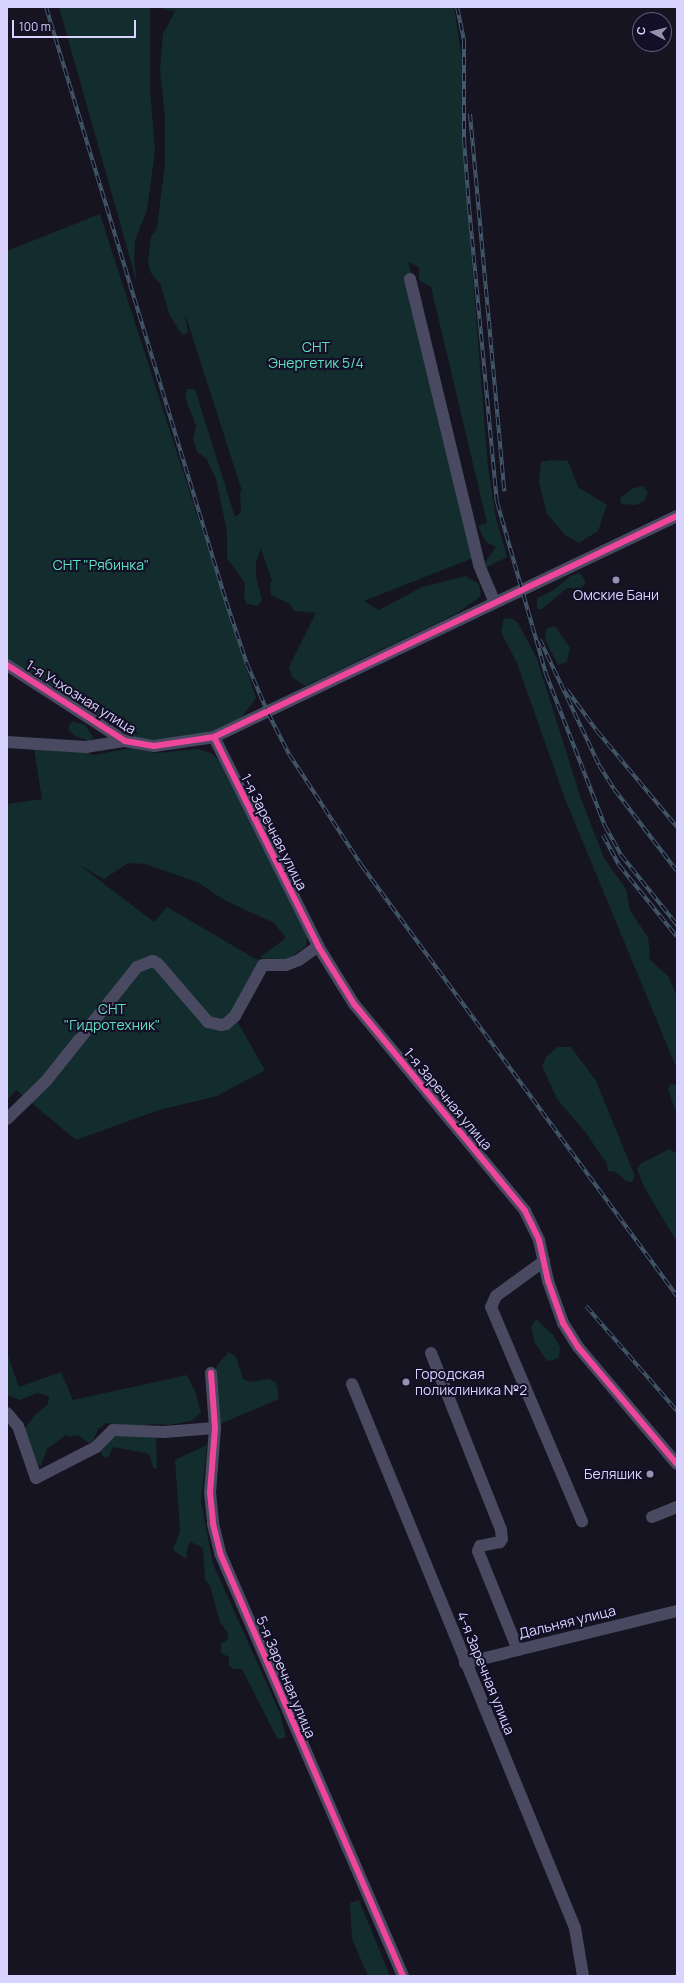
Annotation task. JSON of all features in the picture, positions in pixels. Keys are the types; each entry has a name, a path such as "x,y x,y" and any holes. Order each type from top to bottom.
{"street":[{"path":"410,279 479,565 495,603"},
{"name":"1-я Учхозная улица","path":"7,665 125,741 154,746 214,737 677,516"},
{"name":"1-я Заречная улица","path":"214,737 318,946 354,1004 525,1211 539,1240 557,1308 578,1347 677,1464"},
{"path":"7,742 86,747 125,741"},
{"path":"7,1118 46,1081 137,967 153,961 158,964 208,1022 221,1025 235,1016 263,965 286,965 299,960 318,946"},
{"path":"544,1261 496,1296 491,1307 582,1521"},
{"path":"431,1353 501,1530 502,1539 500,1542 480,1546 478,1551 518,1650"},
{"name":"5-я Заречная улица","path":"211,1373 215,1428 210,1493 213,1524 220,1553 403,1976"},
{"name":"4-я Заречная улица","path":"352,1384 465,1663 575,1928 584,1976"},
{"path":"7,1413 18,1426 36,1478 96,1447 114,1430 164,1432 215,1428"},
{"path":"652,1516 677,1507"},
{"name":"Дальняя улица","path":"465,1663 677,1610"}],"green space":[{"path":"59,7 150,7 150,88 155,151 147,210 135,240 134,260 137,283"},
{"name":"СНТ Энергетик 5/4","path":"163,7 454,7 463,66 464,164 488,467 496,518 507,557 485,568 485,562 496,547 486,542 478,526 487,523 431,287 419,280 419,267 408,262 483,554 364,601 379,610 422,587 466,576 479,584 481,596 456,614 305,686 292,677 289,667 316,613 294,611 290,604 271,595 270,583 272,581 261,549 256,562 256,577 262,600 257,606 247,604 244,598 245,583 227,558 227,531 216,479 206,458 197,452 193,438 196,426 185,397 187,389 195,389 235,517 241,512 240,491 242,491 185,314 188,333 182,335 169,314 161,285 151,273 148,262 151,237 157,228 165,164 165,116 160,71 163,34 175,11 163,9"},
{"name":"СНТ \"Рябинка\"","path":"100,214 256,698 240,720 202,737 163,743 136,739 7,660 7,251"},
{"path":"553,460 568,461 578,487 607,505 598,531 579,543 565,535 547,514 539,483 541,462"},
{"path":"643,486 648,492 644,501 636,505 621,504 620,498 633,488"},
{"path":"580,573 586,582 581,588 567,588 542,609 537,609 537,598 554,590 570,576"},
{"path":"504,618 513,619 518,623 537,659 581,799 604,858 626,889 630,911 648,937 650,953 649,959 669,977 677,997 677,1069 565,799 517,663 501,632"},
{"path":"555,626 570,648 567,662 558,665 545,640 546,629"},
{"path":"72,721 85,725 94,738 88,741 75,736 68,729"},
{"name":"СНТ \"Гидротехник\"","path":"132,748 156,753 198,749 211,753 219,760 307,937 306,946 290,958 274,962 260,957 286,938 274,923 224,900 197,882 145,864 128,863 104,879 81,866 154,922 167,907 254,958 270,963 237,1021 265,1070 217,1096 159,1110 76,1140 16,1090 7,1100 7,804 42,799 34,749 79,750 94,755"},
{"path":"558,1047 571,1047 596,1081 635,1176 632,1182 626,1181 616,1172 608,1171 607,1164 586,1133 557,1099 542,1066 547,1056"},
{"path":"670,1084 677,1085 677,1115 668,1090"},
{"path":"670,1149 677,1154 677,1242 644,1187 637,1169 640,1164"},
{"path":"536,1319 553,1335 560,1347 559,1357 554,1360 547,1361 535,1343 531,1327"},
{"path":"229,1352 236,1357 243,1379 251,1382 268,1379 276,1382 279,1399 220,1424 214,1378 217,1365"},
{"path":"7,1353 19,1387 61,1372 73,1400 187,1375 195,1391 201,1413 191,1421 169,1425 151,1424 138,1427 106,1423 98,1429 93,1441 89,1443 78,1435 70,1437 66,1435 47,1449 41,1466 37,1464 24,1429 35,1415 48,1404 49,1396 37,1393 20,1400 7,1395"},
{"path":"114,1434 156,1436 157,1469 153,1468 150,1455 146,1453 113,1447 109,1456 105,1458 102,1456 101,1451"},
{"path":"207,1445 201,1501 213,1564 280,1713 286,1737 281,1739 277,1738 242,1669 233,1669 229,1666 229,1657 221,1653 221,1644 228,1639 228,1634 220,1622 210,1586 205,1579 203,1548 191,1542 188,1545 186,1559 173,1550 180,1531 175,1460"},
{"path":"359,1900 390,1976 368,1976 352,1939 350,1903"}],"railway":[{"path":"46,7 226,601 247,664 268,713 289,754 362,866 677,1296"},
{"path":"457,7 464,41 464,140 497,502 546,674 605,826 621,855 677,925"},
{"path":"470,114 504,491"},
{"path":"540,640 599,765 614,789 677,871"},
{"path":"567,690 597,731 677,827"},
{"path":"603,835 619,865 677,937"},
{"path":"586,1306 677,1411"}],"cycle path":[{"path":"7,665 125,741 154,746 214,737 677,516"},
{"path":"214,737 318,946 354,1004 525,1211 539,1240 548,1281 563,1323 578,1347 677,1464"},
{"path":"211,1373 215,1428 210,1493 213,1524 220,1553 403,1976"}],"place":[{"name":"Омские Бани","path":"616,580"},
{"name":"Городская поликлиника №2","path":"406,1382"},
{"name":"Беляшик","path":"650,1474"}]}
